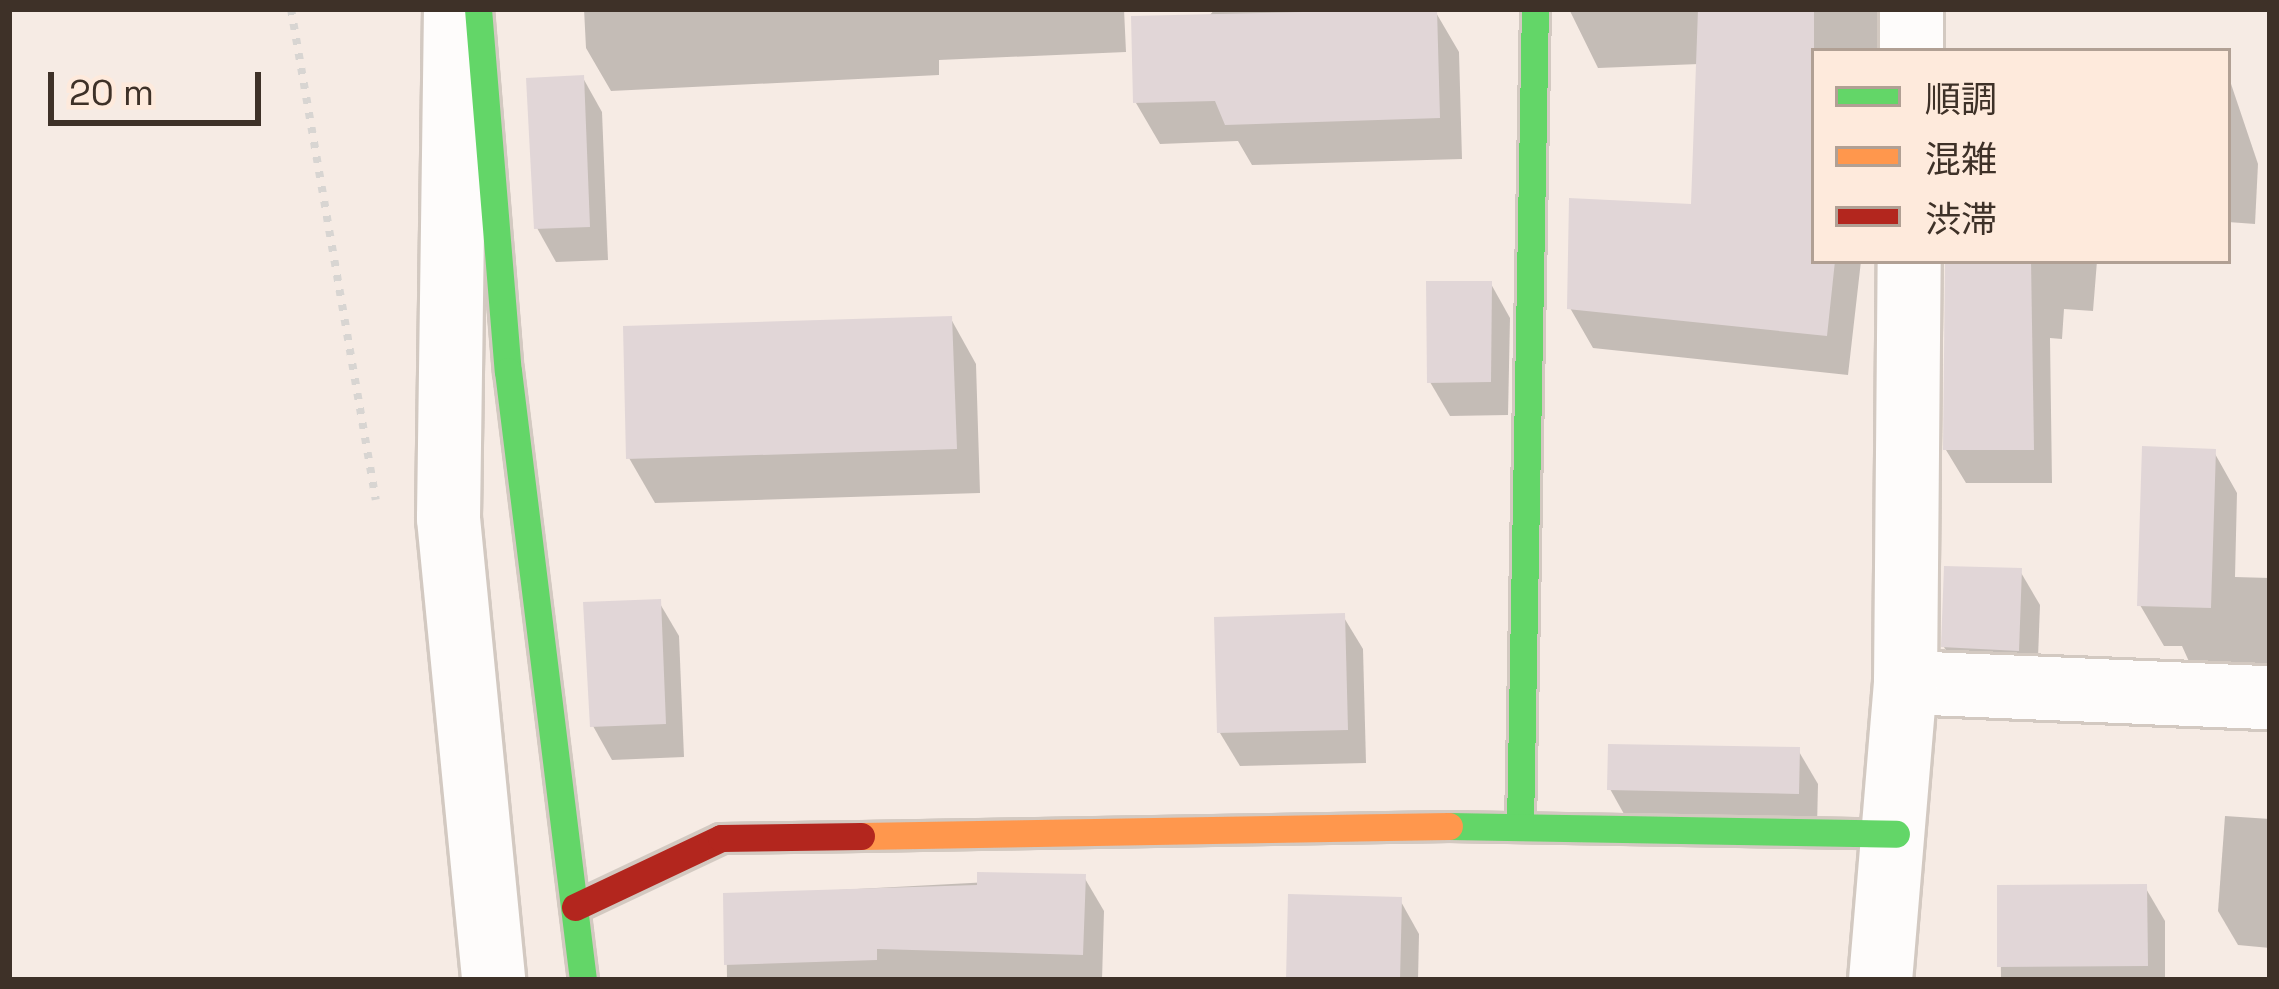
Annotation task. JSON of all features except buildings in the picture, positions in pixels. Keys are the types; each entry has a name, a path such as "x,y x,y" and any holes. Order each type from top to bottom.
{"street":[{"path":"455,9 448,518 494,980"},
{"path":"478,9 508,371 584,980"},
{"path":"1520,825 1535,9"},
{"path":"1911,9 1911,48"},
{"path":"1880,980 1896,834 1905,682 1909,264"},
{"path":"1905,682 2270,697"},
{"path":"575,907 721,838 1520,825 1896,834"}],"traffic: fast":[{"path":"478,9 508,371 583,980"},
{"path":"1520,825 1535,9"},
{"path":"1449,826 1896,834"}],"traffic: slow":[{"path":"861,836 1449,826"}],"traffic: jam":[{"path":"575,907 721,838 861,836"}]}
